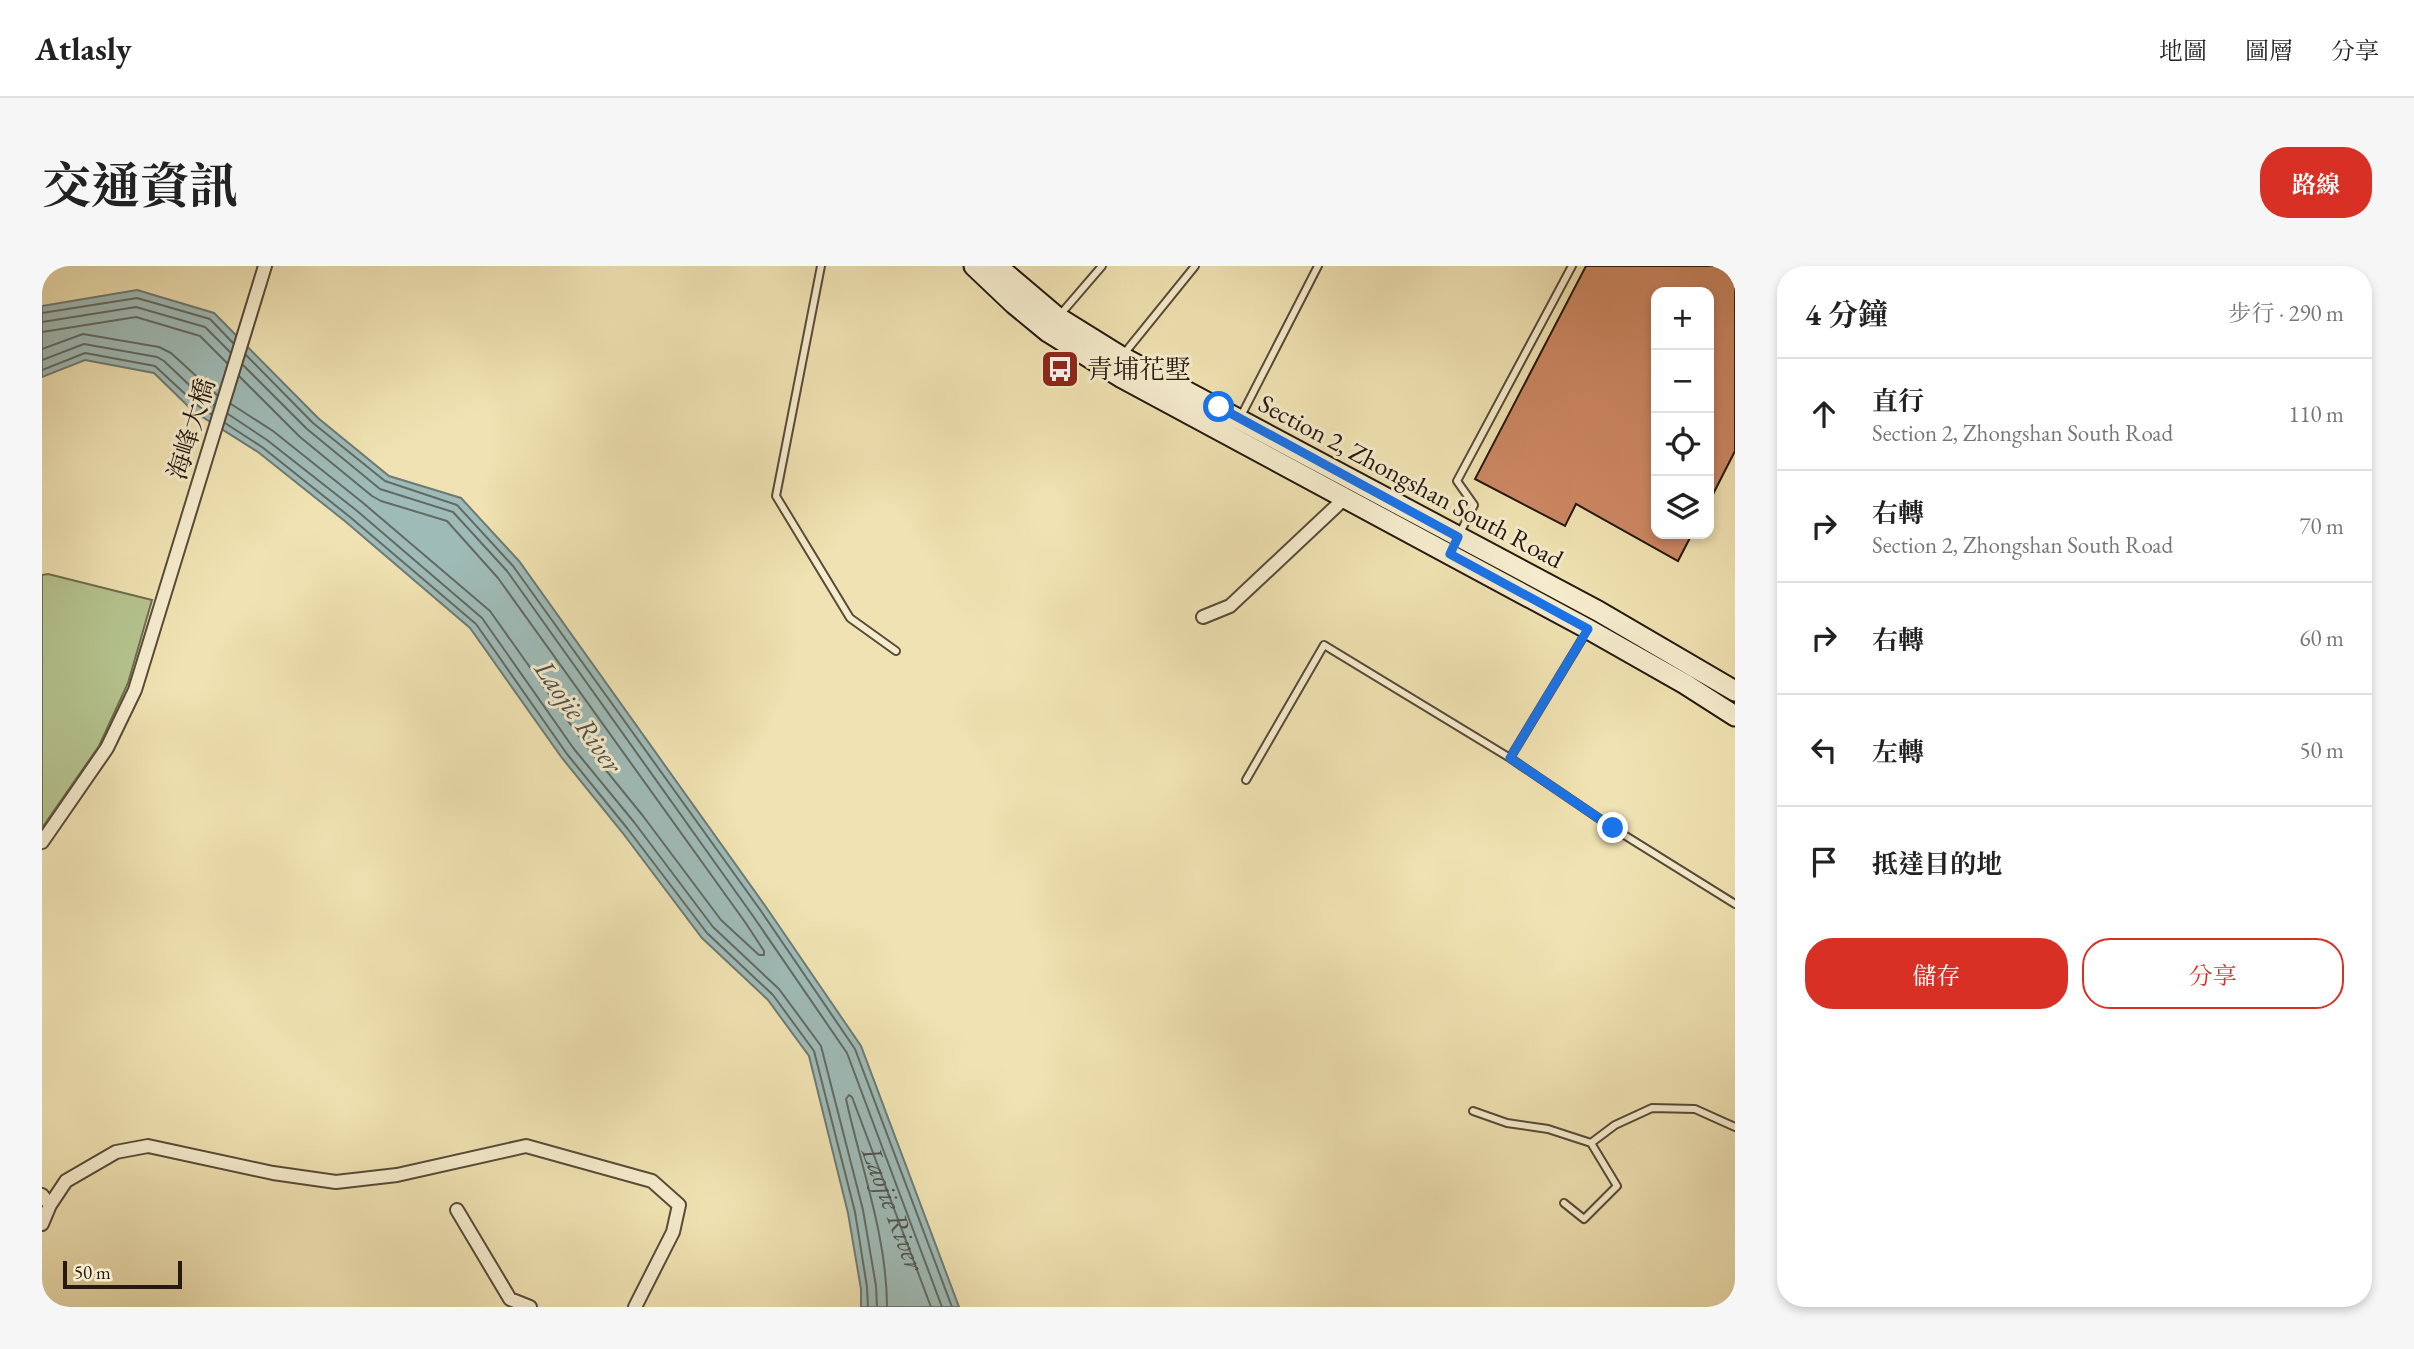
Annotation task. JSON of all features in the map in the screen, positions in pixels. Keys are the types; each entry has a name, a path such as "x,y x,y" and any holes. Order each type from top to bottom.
{"main road":[{"name":"Section 2, Zhongshan South Road","path":"974,266 1014,304 1240,418 1735,716"},
{"name":"Section 2, Zhongshan South Road","path":"998,266 1053,324 1122,377 1346,497 1598,611 1735,691"}],"street":[{"name":"海峰大橋","path":"42,842 107,748 135,690 265,266"},
{"path":"1203,617 1230,606 1346,497"},
{"path":"42,1224 46,1200 66,1181 116,1152 148,1146 273,1173 336,1182 397,1175 526,1146 652,1181 679,1205 673,1232 635,1307"},
{"path":"457,1210 510,1299 530,1307"}],"lane":[{"path":"821,266 776,496 850,618 896,651"},
{"path":"1053,324 1102,266"},
{"path":"1122,357 1195,266"},
{"path":"1230,436 1318,266"},
{"path":"1454,545 1474,505 1457,481 1572,266"},
{"path":"1510,758 1588,629"},
{"path":"1246,780 1324,645 1510,758 1613,828 1735,904"},
{"path":"1591,1143 1615,1125 1652,1108 1695,1109 1735,1127"},
{"path":"1473,1111 1507,1123 1548,1129 1591,1143 1618,1186 1584,1219 1564,1203"}],"green space":[{"path":"48,574 152,600 128,683 99,746 42,828 42,575"}],"water":[{"name":"Laojie River","path":"137,290 214,313 318,418 389,476 461,498 519,561 766,907 861,1046 959,1307 861,1307 861,1289 848,1213 809,1056 768,1000 702,938 562,758 470,628 346,522 258,452 193,411 154,373 85,360 42,377 42,306"}],"building":[{"path":"1586,266 1735,266 1735,451 1714,492 1714,287 1651,287 1651,539 1689,539 1678,561 1576,504 1565,526 1475,479"}],"place":[{"name":"青埔花墅","path":"1060,369"}],"route":[{"path":"1219,407 1458,537 1450,554 1588,629 1510,758 1613,828"}]}
